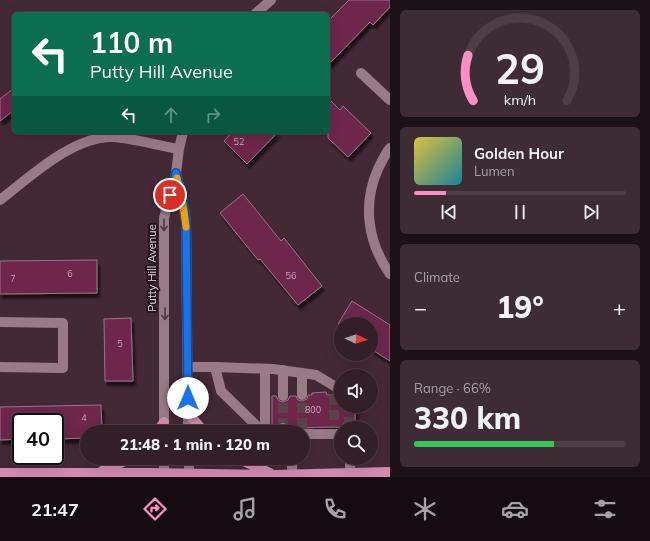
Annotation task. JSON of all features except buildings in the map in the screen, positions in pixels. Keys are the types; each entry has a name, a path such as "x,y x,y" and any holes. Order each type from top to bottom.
{"main road":[{"path":"188,412 198,425"},
{"path":"98,472 115,465"},
{"path":"253,465 274,475"},
{"path":"0,473 98,472 164,475 274,475 390,472"}],"street":[{"path":"257,12 271,0"},
{"path":"361,73 390,100"},
{"path":"183,134 176,173 186,221 188,425"},
{"path":"0,200 55,159 73,148 95,139 112,137 179,150"},
{"path":"390,148 373,179 369,196 369,222 374,244 383,264 390,274"},
{"name":"Putty Hill Avenue","path":"164,425 164,218 176,173"},
{"path":"0,322 63,323 63,368 0,367"},
{"path":"188,367 283,370 316,375 334,388"},
{"path":"215,368 221,391 257,425"},
{"path":"264,425 265,369"},
{"path":"283,370 283,396"},
{"path":"302,373 302,396"},
{"path":"310,431 334,432"},
{"path":"292,465 292,474"},
{"path":"350,465 350,473"}],"tunnel":[{"path":"302,395 302,425"},
{"path":"283,396 283,425"},
{"path":"334,413 334,421"},
{"path":"349,413 349,421"}],"slow traffic":[{"path":"177,178 182,198 186,227"}],"route":[{"path":"170,195 176,173 186,221 188,398"}]}
